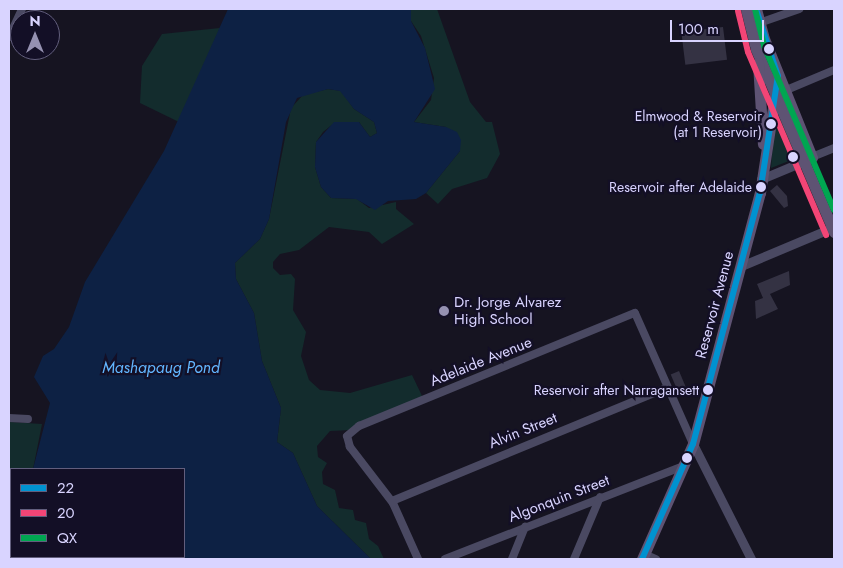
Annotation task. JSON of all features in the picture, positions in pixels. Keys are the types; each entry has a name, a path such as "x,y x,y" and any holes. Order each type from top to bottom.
{"main road":[{"path":"746,9 754,24"},
{"path":"756,9 754,24 756,49 780,94 808,159 834,212"},
{"name":"Reservoir Avenue","path":"643,557 693,444 741,266 780,94 778,76 754,24"},
{"name":"Reservoir Avenue","path":"756,49 761,88 762,173"},
{"path":"808,159 834,229"}],"street":[{"path":"9,37 22,9"},
{"path":"754,24 799,9"},
{"path":"780,94 834,70"},
{"path":"762,173 808,159 834,148"},
{"path":"741,266 834,229"},
{"name":"Adelaide Avenue","path":"392,501 349,443 347,436 359,426 635,314 666,388"},
{"path":"666,388 751,559"},
{"name":"Alvin Street","path":"392,501 666,388"},
{"path":"9,418 28,418"},
{"name":"Algonquin Street","path":"445,559 600,497 684,466"},
{"path":"574,559 600,497"},
{"path":"392,501 418,559"},
{"path":"512,559 525,527"},
{"path":"643,557 656,559"}],"green space":[{"path":"411,9 437,9 470,102 486,122 492,122 500,154 487,178 452,189 438,204 426,193 460,151 446,127 414,122 431,100 434,78 421,36 411,21"},
{"path":"220,28 179,122 140,103 142,66 162,34"},
{"path":"328,89 341,91 354,109 374,122 377,133 370,137 359,122 333,124 323,132 316,142 315,167 321,187 331,198 357,199 369,208 396,202 396,209 414,224 382,244 369,232 329,227 299,250 280,254 273,262 273,268 280,275 291,274 295,279 293,310 306,332 301,356 309,380 320,390 350,393 412,375 424,400 351,430 330,431 317,446 318,457 327,463 322,472 323,484 335,490 339,508 353,510 355,520 366,523 369,539 378,546 384,559 371,559 317,506 293,453 277,442 281,408 262,361 254,313 236,279 235,263 260,239 269,219 291,108 303,95"},
{"path":"780,115 799,157 771,168 775,116"},
{"path":"9,422 42,424 33,468 10,468 9,508"}],"water":[{"name":"Mashapaug Pond","path":"228,9 411,9 411,21 425,48 435,89 414,122 446,127 457,132 461,140 460,151 426,193 416,199 388,201 375,210 356,199 331,198 321,187 315,167 316,142 334,122 359,122 370,137 377,133 374,122 354,109 340,91 328,89 297,98 286,122 269,219 260,239 235,263 236,279 254,313 262,361 281,408 277,442 293,453 317,506 371,559 9,559 10,535 10,558 185,558 185,468 33,468 50,403 34,377 43,356 54,349 69,327 85,282 164,151"}],"building":[{"path":"723,27 727,60 685,65 681,32"},
{"path":"777,185 787,196 788,206 784,208 770,191"},
{"path":"789,271 790,285 770,294 778,309 756,319 755,301 763,298 757,284"},
{"path":"679,371 688,392 680,396 671,375"}],"transit line":[{"name":"QX","path":"755,9 764,46 834,210"},
{"name":"22","path":"642,559 693,444 760,193 778,76 756,9"},
{"name":"20","path":"738,11 748,52 826,235"}],"place":[{"name":"Elmwood & Reservoir (at 1 Reservoir)","path":"771,124"},
{"name":"Reservoir after Adelaide","path":"761,187"},
{"name":"Dr. Jorge Alvarez High School","path":"444,311"},
{"name":"Reservoir after Narragansett","path":"708,390"}]}
